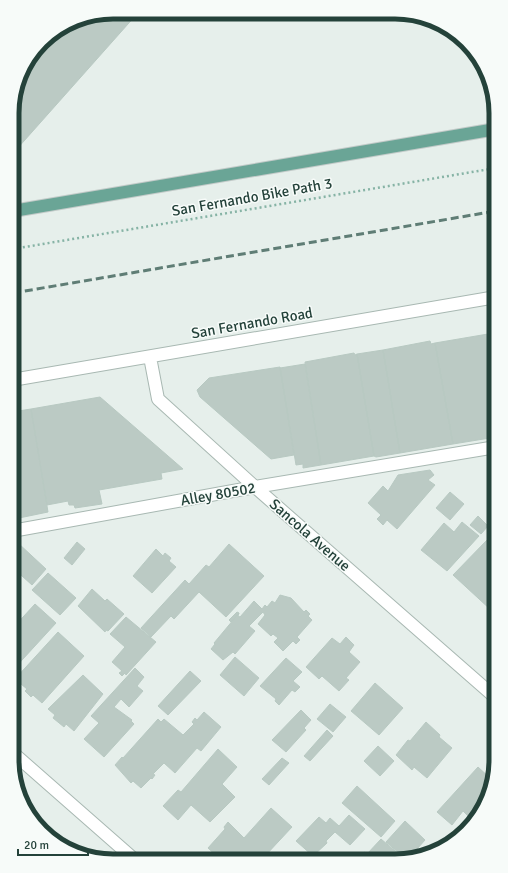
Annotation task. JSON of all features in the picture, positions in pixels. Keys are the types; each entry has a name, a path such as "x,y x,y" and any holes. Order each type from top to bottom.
{"main road":[{"path":"19,210 489,130"}],"street":[{"name":"San Fernando Road","path":"19,379 489,298"},
{"name":"Sancola Avenue","path":"150,357 158,398 255,487 489,692"},
{"name":"Alley 80502","path":"19,530 255,487 489,448"},
{"path":"19,758 128,854"}],"path":[{"name":"San Fernando Bike Path 3","path":"19,248 489,169"}],"building":[{"path":"132,19 19,147 19,113 22,89 29,71 42,51 51,42 77,26 101,20"},
{"path":"488,334 489,438 453,444 435,343"},
{"path":"430,341 431,344 435,343 453,444 400,453 383,350"},
{"path":"383,350 400,453 376,457 374,456 357,354"},
{"path":"354,353 355,355 357,354 374,456 321,465 305,362"},
{"path":"305,364 321,465 303,468 303,464 296,465 280,368"},
{"path":"280,367 294,455 271,459 200,397 197,390 209,378"},
{"path":"100,397 183,469 161,473 162,479 99,490 102,504 75,508 74,505 69,505 68,501 47,505 31,409"},
{"path":"31,409 48,512 19,518 19,411"},
{"path":"430,470 434,475 428,480 435,485 397,529 387,520 383,525 377,519 381,515 368,503 383,486 388,491 398,475"},
{"path":"450,492 464,504 450,520 436,508"},
{"path":"478,516 488,526 481,534 470,525"},
{"path":"462,522 479,536 447,571 421,550 444,523 454,532"},
{"path":"488,539 489,540 489,608 453,575"},
{"path":"77,542 85,549 72,565 64,558"},
{"path":"19,544 46,569 32,585 19,573"},
{"path":"229,544 264,576 226,617 199,592 174,619 171,616 151,637 141,628 185,580 189,584 206,565 209,567"},
{"path":"156,549 163,556 165,553 171,558 169,561 176,567 152,593 133,576"},
{"path":"48,573 76,598 60,615 32,590"},
{"path":"92,589 105,601 107,599 124,614 108,631 106,630 105,632 78,606"},
{"path":"280,595 291,598 304,612 306,610 310,614 308,616 312,620 297,637 300,640 296,644 293,641 283,651 274,642 278,638 273,634 271,636 258,624 265,615 263,612 249,626 255,631 235,654 233,652 223,660 211,649 215,644 214,643 239,613 238,616 240,617 254,601 262,609 265,605 267,607 272,601 275,603"},
{"path":"35,604 56,623 19,663 19,621"},
{"path":"237,612 239,613 231,622 229,620"},
{"path":"126,617 156,642 126,675 125,673 122,676 119,673 122,671 112,662 125,647 110,634"},
{"path":"58,632 84,656 42,703 33,695 31,697 25,691 27,689 19,682 19,675"},
{"path":"346,637 354,645 349,652 360,662 346,678 349,680 339,691 322,676 319,679 306,667 332,638 340,644"},
{"path":"235,657 259,678 244,696 220,675"},
{"path":"286,658 302,672 293,681 300,687 295,692 292,690 279,705 275,701 276,699 260,686"},
{"path":"135,668 144,677 137,686 143,691 129,707 121,699 114,707 132,720 131,721 134,724 104,757 84,739 99,723 91,716"},
{"path":"190,671 201,681 168,715 158,706"},
{"path":"83,675 103,694 74,731 66,724 64,727 53,718 55,715 48,709"},
{"path":"375,683 403,708 379,735 351,711"},
{"path":"330,704 346,717 333,732 317,719"},
{"path":"301,710 311,720 304,728 306,730 286,752 272,740"},
{"path":"204,712 221,727 201,751 197,748 175,773 164,763 153,774 155,775 152,779 151,778 141,788 133,781 131,783 115,765 158,719 161,722 164,719 183,735 194,724 192,722 195,718 197,720"},
{"path":"426,722 440,735 439,737 452,748 427,778 414,767 412,770 396,755 408,740 410,741"},
{"path":"327,730 333,736 310,761 304,756"},
{"path":"378,746 394,761 380,776 364,761"},
{"path":"218,749 237,767 222,784 235,797 210,822 191,805 178,820 163,806 178,790 181,792"},
{"path":"282,758 289,763 269,785 262,779"},
{"path":"478,767 487,776 479,802 470,818 463,811 452,825 437,812"},
{"path":"357,786 395,821 381,837 342,803"},
{"path":"271,808 292,827 267,854 214,854 208,848 225,829 224,827 228,822 244,838"},
{"path":"349,815 365,829 350,845 335,832 326,841 327,843 315,854 311,854 296,841 319,817 326,823 330,818 339,826"},
{"path":"405,821 425,840 415,852 400,854 386,842"},
{"path":"381,839 398,854 395,854 367,854"}],"railway":[{"path":"19,292 489,212"}]}
